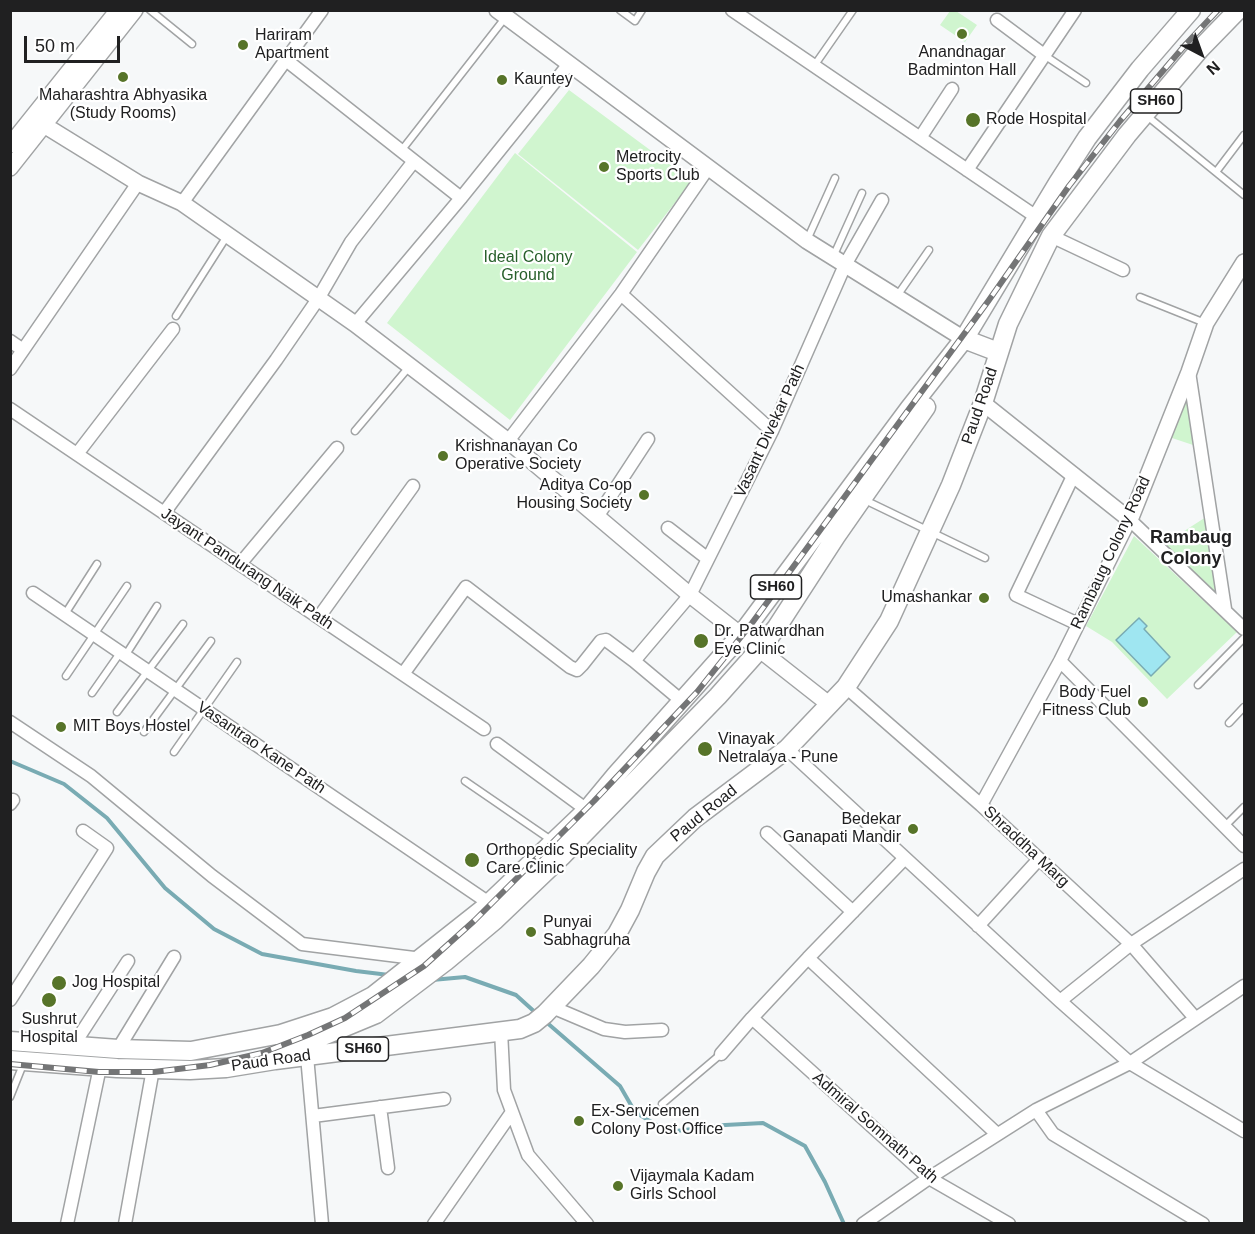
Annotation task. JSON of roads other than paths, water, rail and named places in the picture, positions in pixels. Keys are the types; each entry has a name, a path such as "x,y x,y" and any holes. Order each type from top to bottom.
{"main road":[{"name":"Paud Road","path":"10,1041 118,1049 191,1051 260,1039 333,1017 378,999 422,969 587,810 741,635 909,409 969,341 1038,218 1087,138 1140,69 1191,10"},
{"name":"Paud Road","path":"18,1061 153,1069 226,1068 520,1029 544,1015 591,966 617,934 655,856 695,818 787,749 846,687 889,621 930,532 983,403 1008,324 1051,237 1079,196 1145,114 1238,10"},
{"path":"382,1046 378,999 495,920 562,856 718,696 777,627 969,341 998,352"}],"street":[{"path":"10,168 39,121 118,10"},
{"path":"10,145 39,121 135,10"},
{"path":"182,203 322,10"},
{"path":"732,10 1038,218"},
{"path":"967,170 1075,10"},
{"path":"501,14 807,241 969,341"},
{"path":"997,20 1044,56"},
{"path":"286,60 461,198"},
{"path":"355,324 569,64"},
{"path":"920,138 952,89"},
{"path":"39,121 138,183 182,203 355,324 508,441 690,595 830,705"},
{"path":"164,513 271,368 318,299 351,242 414,160"},
{"path":"508,441 621,294 708,168"},
{"path":"10,369 138,183"},
{"name":"Vasant Divekar Path","path":"634,661 690,595 772,431 839,261 882,200"},
{"path":"1051,237 1123,270"},
{"name":"Rambaug Colony Road","path":"981,805 1060,661 1130,520 1190,372 1206,323 1245,262"},
{"path":"621,294 772,431"},
{"path":"77,454 172,329"},
{"path":"10,341 23,350"},
{"path":"1190,372 1225,609"},
{"path":"983,403 1130,520 1245,629"},
{"name":"Jayant Pandurang Naik Path","path":"10,409 484,729"},
{"path":"597,517 648,439"},
{"path":"240,564 337,448"},
{"path":"1074,474 1016,595 1078,624"},
{"path":"319,617 413,486"},
{"path":"668,528 708,559"},
{"path":"403,674 466,587 570,667 577,669 601,642 606,640 682,702"},
{"name":"Vasantrao Kane Path","path":"33,593 489,903"},
{"path":"1060,661 1245,846"},
{"name":"Shraddha Marg","path":"846,687 981,805 1131,944 1195,1018"},
{"path":"10,722 91,776 212,876 302,944 422,969"},
{"path":"497,744 587,810"},
{"path":"787,749 904,859 1130,1063 1242,1125"},
{"path":"10,1000 107,848 83,831"},
{"path":"767,833 853,912"},
{"path":"721,1054 808,958 904,859"},
{"path":"978,926 1039,859"},
{"path":"1060,1001 1131,944 1245,869"},
{"path":"118,1049 174,957"},
{"path":"808,958 997,1134"},
{"path":"73,1046 128,962"},
{"path":"863,1224 997,1134 1036,1110 1130,1063 1245,986"},
{"path":"544,1015 625,1032 662,1030"},
{"name":"Admiral Somnath Path","path":"752,1018 929,1178 1000,1221"},
{"path":"501,1031 504,1090 528,1155 587,1224"},
{"path":"307,1056 322,1224"},
{"path":"67,1224 100,1067"},
{"path":"125,1224 153,1069"},
{"path":"313,1116 444,1099"},
{"path":"380,1107 388,1168"},
{"path":"1036,1110 1053,1134 1203,1224"},
{"path":"434,1223 512,1112"}],"lane":[{"path":"150,10 192,44"},
{"path":"620,10 635,21 642,10"},
{"path":"814,66 854,10"},
{"path":"401,151 501,14"},
{"path":"1044,56 1086,83"},
{"path":"1145,114 1245,195"},
{"path":"1216,172 1245,135"},
{"path":"807,241 835,178"},
{"path":"839,261 862,193"},
{"path":"176,315 228,235"},
{"path":"897,297 929,250"},
{"path":"1140,297 1206,323"},
{"path":"355,431 409,367"},
{"path":"871,503 985,558"},
{"path":"64,615 97,564"},
{"path":"66,676 127,586"},
{"path":"92,693 158,606"},
{"path":"117,712 183,624"},
{"path":"1197,685 1245,638"},
{"path":"144,732 211,641"},
{"path":"174,752 237,662"},
{"path":"1229,723 1245,707"},
{"path":"465,781 554,842"},
{"path":"1225,826 1245,807"},
{"path":"662,1104 721,1054"},
{"path":"10,1097 18,1061"}],"water":[{"path":"1139,618 1147,626 1144,629 1170,657 1151,676 1116,640"}],"waterway":[{"path":"10,761 64,784 107,818 165,888 214,929 262,954 389,975"},
{"path":"432,980 465,977 516,995 537,1014"},
{"path":"545,1021 620,1086 635,1112 668,1132 763,1123 805,1146 844,1224"}],"railway":[{"path":"10,1064 99,1072 154,1072 210,1065 262,1053 345,1018 424,966 474,921 594,801 697,692 752,623 989,300 1069,186 1120,121 1218,10"}],"place":[{"name":"Anandnagar Badminton Hall","path":"962,34"},
{"name":"Hariram Apartment","path":"243,45"},
{"name":"Maharashtra Abhyasika (Study Rooms)","path":"123,77"},
{"name":"Kauntey","path":"502,80"},
{"name":"Rode Hospital","path":"973,120"},
{"name":"Metrocity Sports Club","path":"604,167"},
{"name":"Krishnanayan Co Operative Society","path":"443,456"},
{"name":"Aditya Co-op Housing Society","path":"644,495"},
{"name":"Umashankar","path":"984,598"},
{"name":"Dr. Patwardhan Eye Clinic","path":"701,641"},
{"name":"Body Fuel Fitness Club","path":"1143,702"},
{"name":"MIT Boys Hostel","path":"61,727"},
{"name":"Vinayak Netralaya - Pune","path":"705,749"},
{"name":"Bedekar Ganapati Mandir","path":"913,829"},
{"name":"Orthopedic Speciality Care Clinic","path":"472,860"},
{"name":"Punyai Sabhagruha","path":"531,932"},
{"name":"Jog Hospital","path":"59,983"},
{"name":"Sushrut Hospital","path":"49,1000"},
{"name":"Ex-Servicemen Colony Post Office","path":"579,1121"},
{"name":"Vijaymala Kadam Girls School","path":"618,1186"}],"district":[{"name":"Rambaug Colony","path":"1191,548"}],"park label":[{"name":"Ideal Colony Ground","path":"528,267"}]}
